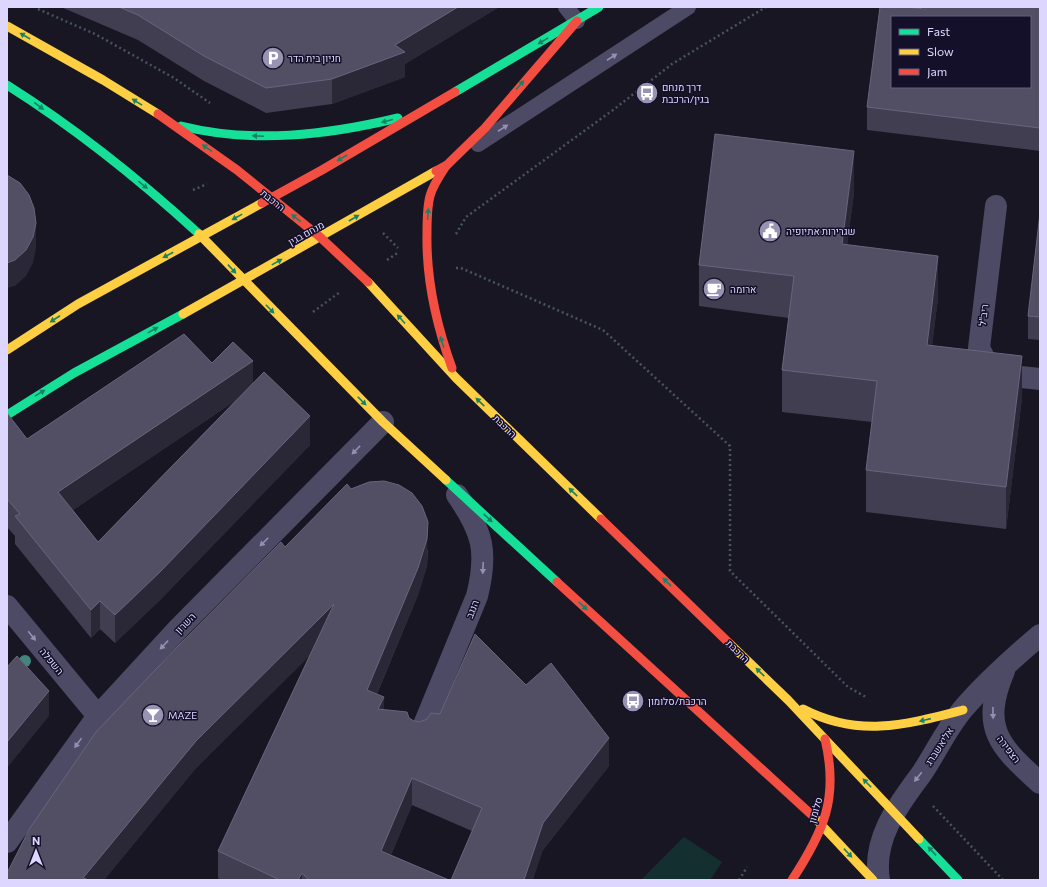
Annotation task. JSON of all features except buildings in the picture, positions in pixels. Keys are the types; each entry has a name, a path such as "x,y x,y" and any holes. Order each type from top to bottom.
{"street":[{"name":"מנחם בגין","path":"7,350 78,304 202,237 424,111 599,7"},
{"name":"מנחם בגין","path":"7,415 74,373 243,281 447,165 485,128 576,21"},
{"name":"הרכבת","path":"7,26 103,80 170,122 237,170 320,237 362,275 456,378 788,700 958,880"},
{"path":"7,85 16,96 114,162 165,203 202,237 243,281 383,422 823,826 873,880"},
{"path":"170,122 188,128 206,131 278,136 345,130 424,111"},
{"path":"447,165 436,180 428,208 428,262 436,322 456,378"},
{"name":"ריב\"ל","path":"996,206 979,348 992,374 1040,379"},
{"name":"השרון","path":"7,842 98,716 179,628 383,422"},
{"name":"הנגב","path":"419,737 477,596 483,572 483,551 478,529 468,511 448,482"},
{"name":"השפלה","path":"7,606 98,716"},
{"name":"אליאשברג","path":"879,880 878,873 880,846 894,811 922,773 962,710 1007,662 1040,635"},
{"name":"הצפירה","path":"1007,662 997,686 993,704 993,724 1000,740 1015,760 1040,784"},
{"path":"788,700 826,721 849,726 878,726 913,723 962,710"},
{"name":"סלומון","path":"792,880 809,856 823,826 832,788 831,757 825,739"}],"lane":[{"path":"566,7 576,21"},
{"path":"447,165 688,7"}],"path":[{"path":"34,7 96,34 174,78 214,105"},
{"path":"455,236 466,217 613,110 672,64 766,7"},
{"path":"428,262 445,267 461,268 603,330 730,446 730,571 848,687 863,696 871,697"},
{"path":"922,773 931,779 926,799 1002,880"},
{"path":"739,880 747,867"}],"green space":[{"path":"684,837 722,862 710,880 641,880"}],"traffic: fast":[{"path":"455,92 599,7"},
{"path":"7,85 106,155 154,194 199,234"},
{"path":"181,126 208,132 263,136 317,133 398,118"},
{"path":"7,415 74,373 183,314"},
{"path":"446,480 557,582"},
{"path":"919,839 958,880"}],"traffic: slow":[{"path":"7,26 103,80 158,114"},
{"path":"183,314 436,171"},
{"path":"7,350 78,304 262,203"},
{"path":"199,234 383,422 446,480"},
{"path":"368,282 456,378 601,519"},
{"path":"730,644 788,700 919,839"},
{"path":"803,709 843,724 863,726 902,724 963,710"},
{"path":"814,817 873,880"}],"traffic: jam":[{"path":"436,171 447,165 485,128 577,21"},
{"path":"262,203 322,170 455,92"},
{"path":"158,114 237,170 320,237 368,282"},
{"path":"446,166 435,184 429,200 427,218 427,250 433,302 441,335 452,368"},
{"path":"601,519 730,644"},
{"path":"557,582 814,817"},
{"path":"792,880 813,846 826,813 830,779 829,760 825,739"}],"place":[{"name":"חניון בית הדר","path":"273,58"},
{"name":"דרך מנחם בגין/הרכבת","path":"647,93"},
{"name":"שגרירות אתיופיה","path":"770,231"},
{"name":"ארומה","path":"714,289"},
{"name":"הרכבת/סלומון","path":"633,701"},
{"name":"MAZE","path":"153,715"}]}
